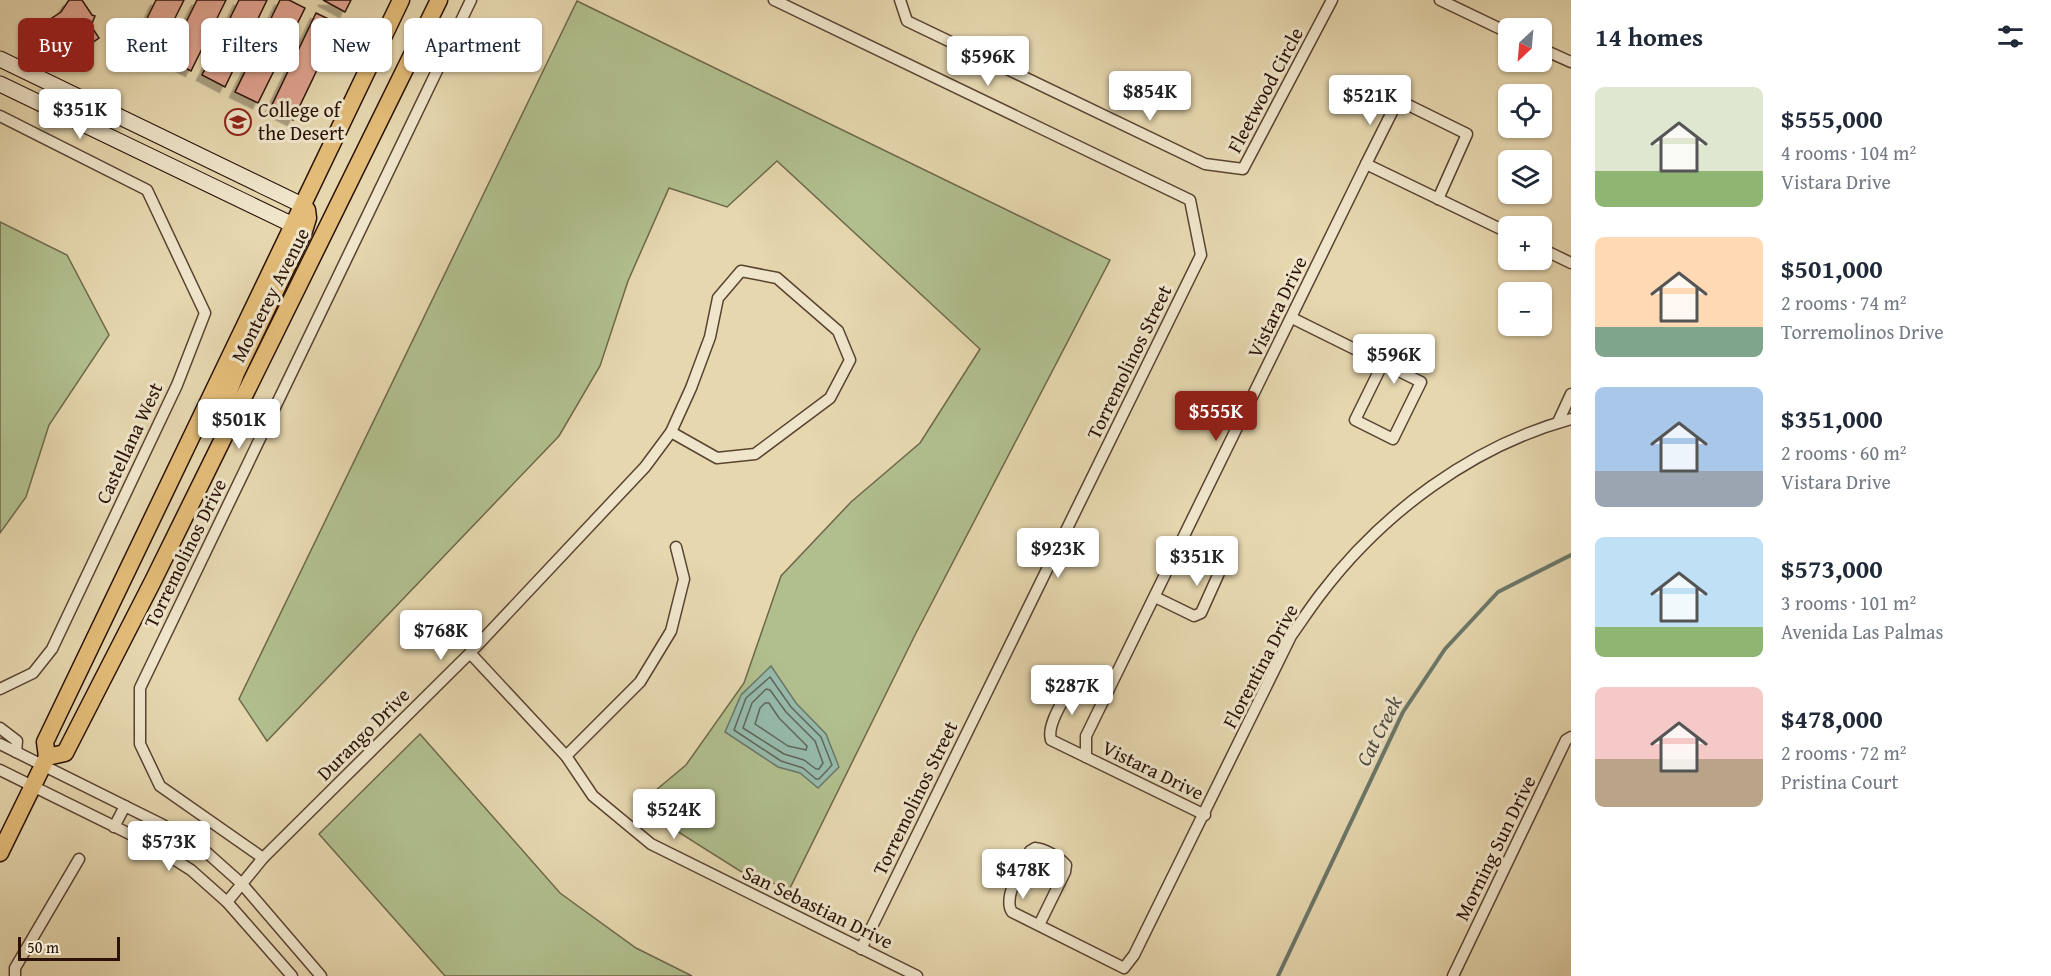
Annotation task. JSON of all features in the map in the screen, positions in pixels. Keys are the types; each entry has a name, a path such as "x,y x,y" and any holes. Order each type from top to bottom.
{"main road":[{"name":"Monterey Avenue","path":"0,853 45,761 45,742 401,0"},
{"name":"Monterey Avenue","path":"45,761 65,753 153,581 439,0"},
{"path":"219,445 224,405 236,373 304,231 308,218 307,210 302,205"}],"street":[{"name":"Torremolinos Drive","path":"263,858 160,786 140,744 140,688 471,0"},
{"name":"Torremolinos Street","path":"774,0 1190,200 1201,255 861,949"},
{"name":"Fleetwood Circle","path":"900,0 907,21 1205,164 1243,169 1332,0"},
{"path":"1440,0 1498,28"},
{"path":"1552,53 1571,62"},
{"path":"0,59 302,205"},
{"path":"0,84 293,225"},
{"name":"Vistara Drive","path":"1086,757 1086,736 1398,100 1467,134 1438,199"},
{"name":"Castellana West","path":"0,116 147,190 205,313 177,385 52,649 33,673 0,689"},
{"path":"1366,164 1498,228"},
{"path":"1552,254 1571,263"},
{"name":"Durango Drive","path":"227,902 263,858 470,652 645,467 671,432 691,388 710,337 718,298 741,271 777,278 838,331 850,360 830,398 755,454 717,458 671,432"},
{"path":"1292,318 1383,363 1421,382 1393,439 1355,420 1383,363"},
{"path":"1558,422 1571,394"},
{"name":"Florentina Drive","path":"1039,925 1124,968 1134,956 1205,815 1291,636 1320,594 1360,547 1401,510 1447,475 1497,446 1571,419"},
{"path":"566,756 640,682 671,631 684,579 676,547"},
{"path":"1155,597 1194,616 1201,613 1219,573 1216,567 1179,548"},
{"name":"San Sebastian Drive","path":"470,652 566,756 593,796 651,844 916,976"},
{"name":"Vistara Drive","path":"1108,691 1079,678 1073,682 1052,723 1051,740 1205,815"},
{"path":"0,728 17,741 16,752"},
{"name":"Morning Sun Drive","path":"1453,976 1566,740 1571,737"},
{"path":"0,744 16,752 45,761 205,851 242,884 321,976"},
{"path":"0,771 169,855 192,870 227,902 292,976"},
{"path":"114,827 125,806"},
{"path":"1035,848 1040,848 1062,860 1066,865 1065,872 1039,925 1012,912 1008,906 1008,898 1030,851 1035,848"},
{"path":"15,976 15,968 79,859"}],"green space":[{"path":"577,1 1110,260 915,635 790,888 748,876 637,806 686,765 744,683 781,576 851,502 920,443 980,349 777,161 727,207 669,188 628,281 600,366 559,436 267,741 239,699"},
{"path":"0,222 67,255 109,335 49,425 26,497 0,533"},
{"path":"420,734 560,893 636,948 692,976 445,976 319,834"}],"water":[{"path":"771,666 796,703 826,734 839,767 818,788 800,773 778,767 725,732 741,695"}],"building":[{"path":"69,0 82,0 95,16 94,18 52,18 61,12"},
{"path":"156,0 184,0 175,18 147,18"},
{"path":"197,0 226,0 217,18 201,18 201,51 191,71 189,70 188,18"},
{"path":"239,0 267,0 258,18 230,18"},
{"path":"280,0 289,0 305,8 299,20 299,18 271,18"},
{"path":"323,0 351,0 345,12"},
{"path":"316,13 326,18 314,18"},
{"path":"311,23 311,72 316,72 293,120 270,109 288,72 299,72 299,48"},
{"path":"94,30 99,38 94,41"},
{"path":"203,72 232,72 225,87 202,75"},
{"path":"245,72 273,72 258,103 235,92"}],"waterway":[{"name":"Cat Creek","path":"1278,976 1403,712 1445,649 1498,592 1571,555"}],"place":[{"name":"College of the Desert","path":"238,122"}]}
